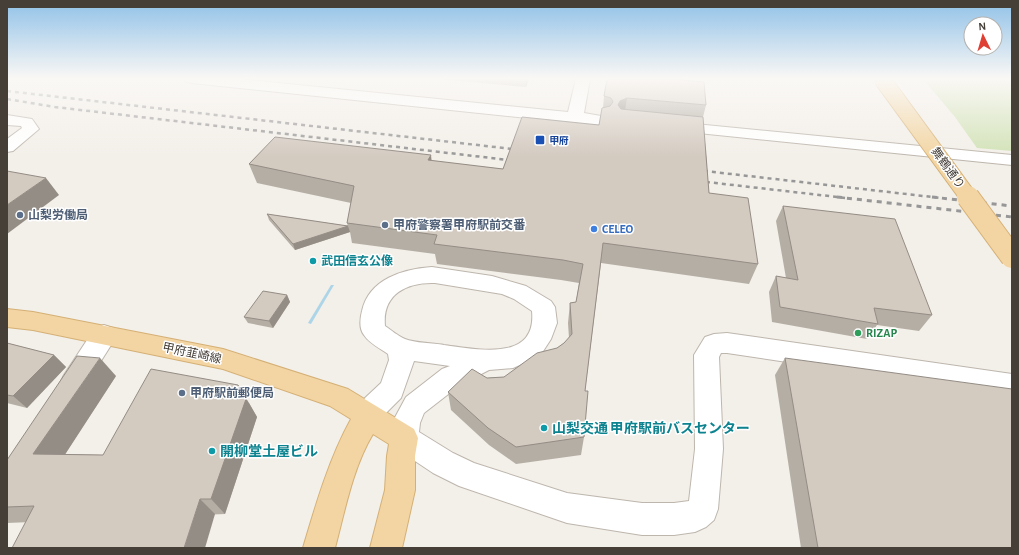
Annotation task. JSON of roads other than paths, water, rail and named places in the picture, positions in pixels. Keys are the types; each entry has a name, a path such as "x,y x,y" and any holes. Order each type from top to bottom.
{"main road":[{"name":"舞鶴通り","path":"901,105 1012,257"},
{"name":"甲府韮崎線","path":"7,318 33,321 223,359 339,397 404,438"},
{"path":"319,548 342,474 359,429 369,416"},
{"path":"386,548 400,490 401,456 404,438"}],"street":[{"path":"446,105 601,120"},
{"path":"575,118 578,105"},
{"path":"7,120 26,122 31,129 7,146"},
{"path":"661,126 1012,160"},
{"path":"431,274 501,286 528,297 543,307 545,323 539,338 531,349 513,358 485,360 400,349 373,330 373,308 378,298 388,288 414,277 431,274"},
{"path":"62,400 104,335"},
{"path":"485,360 451,377 415,405 406,423 404,438 469,476 567,508 642,519 674,519 695,516 703,509 709,449 706,355 714,344 727,343 1012,384"},
{"path":"369,416 375,406 392,390 402,360 400,349"}],"water":[{"path":"331,285 334,285 311,324 308,323"}],"railway":[{"path":"42,105 517,161"},
{"path":"128,105 521,150"},
{"path":"696,170 941,198"},
{"path":"698,181 846,198"},
{"path":"837,197 1012,217"},
{"path":"932,197 1012,206"}],"place":[{"name":"甲府","path":"540,140"},
{"name":"山梨労働局","path":"20,215"},
{"name":"甲府警察署甲府駅前交番","path":"385,225"},
{"name":"CELEO","path":"594,229"},
{"name":"武田信玄公像","path":"313,261"},
{"name":"RIZAP","path":"858,333"},
{"name":"甲府駅前郵便局","path":"182,393"},
{"name":"山梨交通 甲府駅前バスセンター","path":"544,428"},
{"name":"開柳堂土屋ビル","path":"212,451"}]}
